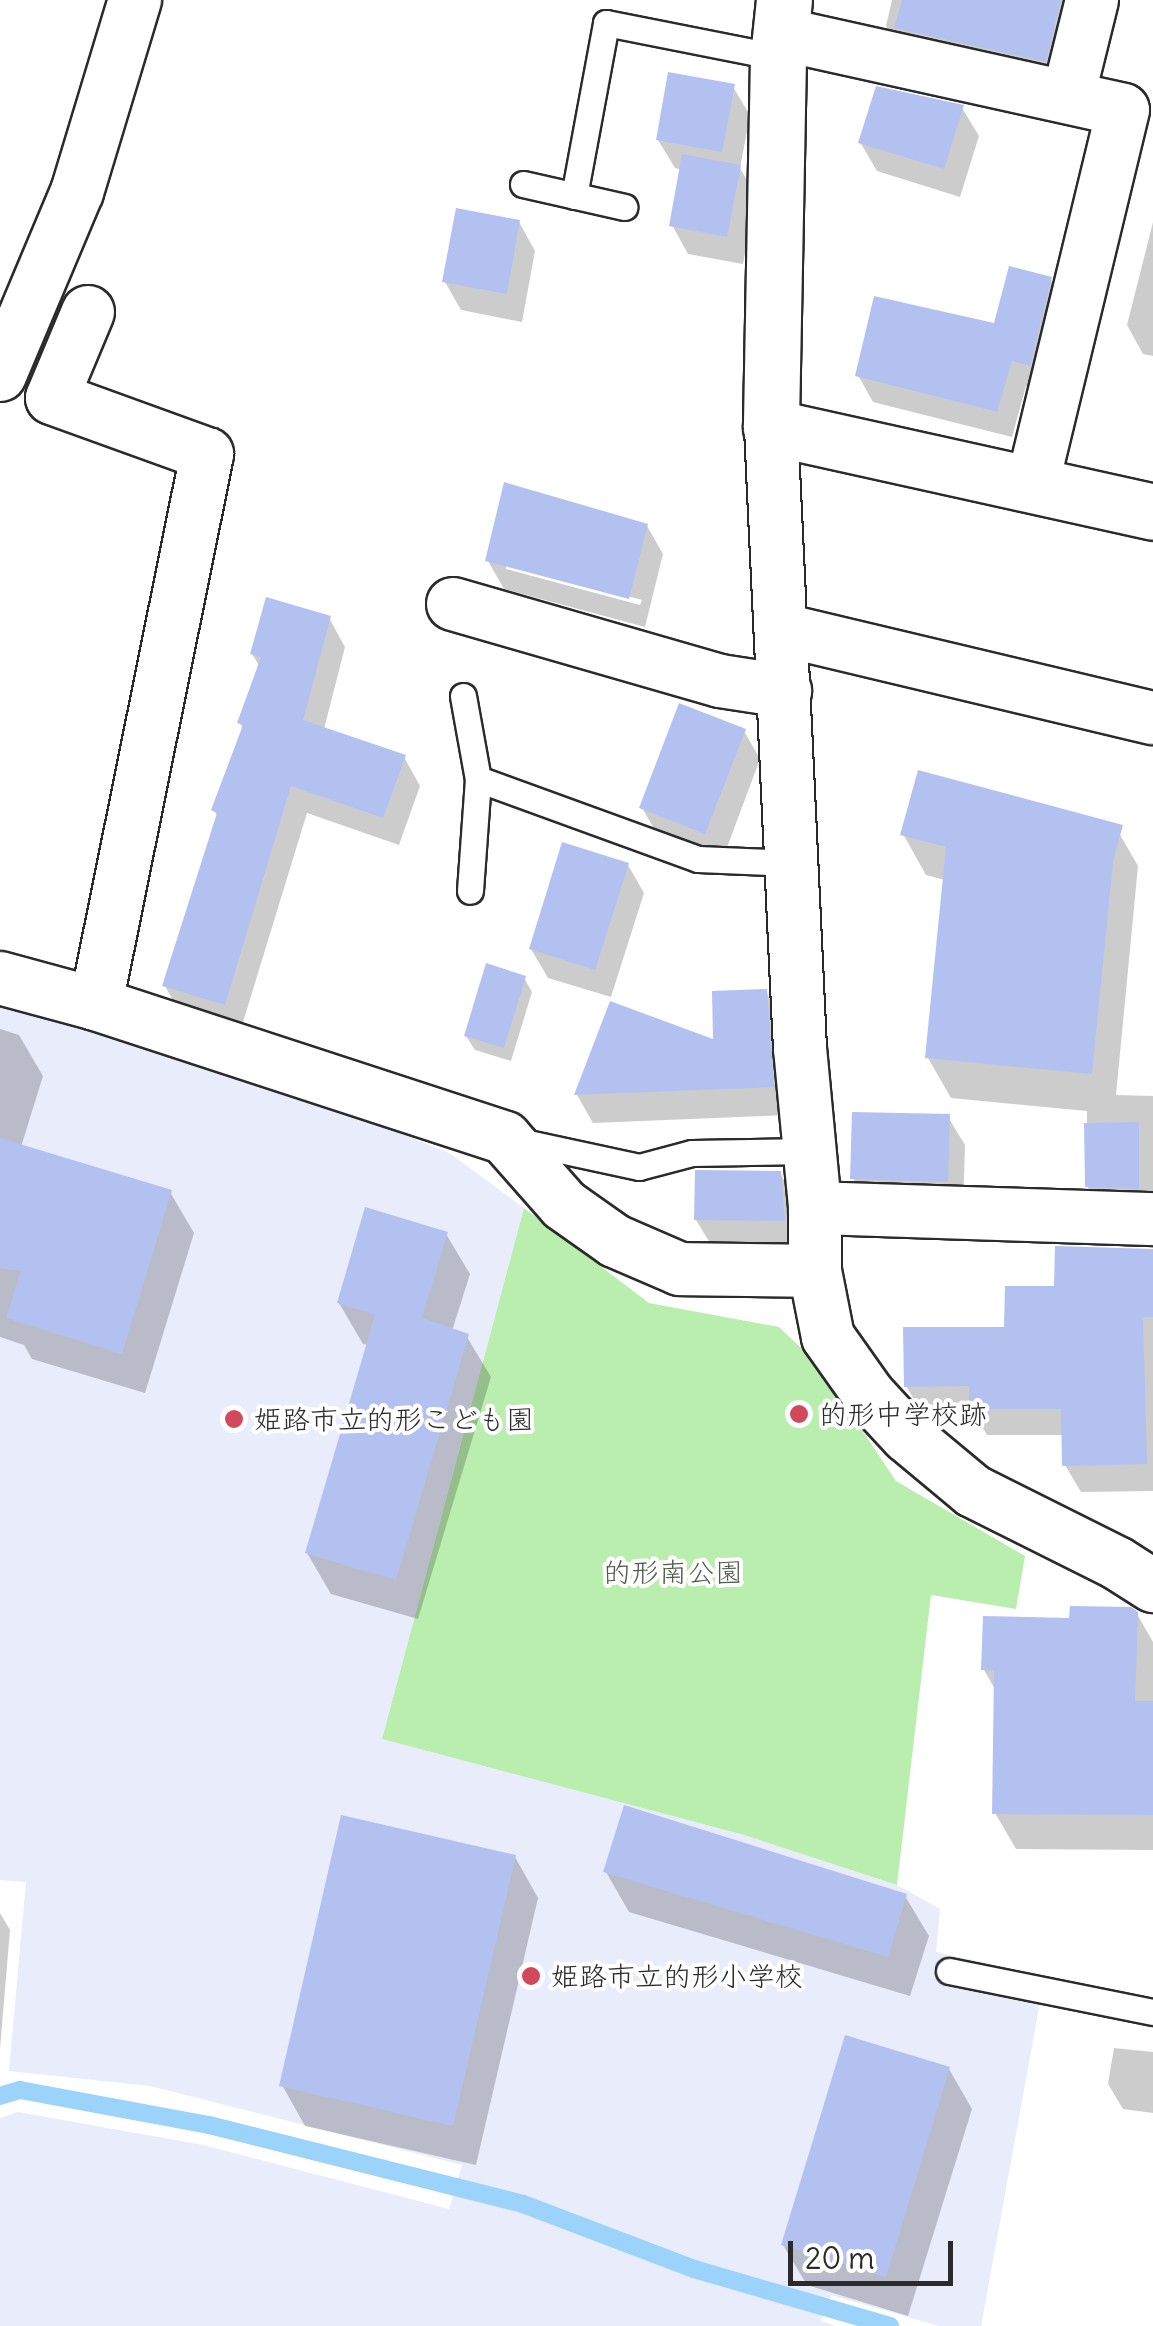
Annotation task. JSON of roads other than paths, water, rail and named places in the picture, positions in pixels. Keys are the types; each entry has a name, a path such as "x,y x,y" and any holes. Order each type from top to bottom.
{"street":[{"path":"0,375 77,192 135,0"},
{"path":"1068,98 1092,0"},
{"path":"1032,485 1123,110 781,30 771,428 792,863 815,1208 815,1271 828,1336 869,1395 907,1436 973,1490 1118,1563 1153,1586"},
{"path":"88,312 52,398 207,454 96,1004"},
{"path":"771,428 1153,512"},
{"path":"453,604 720,681 786,691"},
{"path":"783,630 1153,718"},
{"path":"0,978 96,1004 505,1138 564,1205 615,1241 680,1269 815,1271"},
{"path":"815,1208 1153,1219"}],"lane":[{"path":"574,196 606,23 781,30"},
{"path":"523,184 624,206"},
{"path":"463,696 478,780 470,891"},
{"path":"478,780 698,859 792,863"},
{"path":"505,1138 639,1168 692,1153 809,1151"},
{"path":"949,1971 1153,2012"}],"waterway":[{"path":"0,2096 20,2090 209,2125 523,2204 694,2269 890,2326"}],"place":[{"name":"的形中学校跡","path":"799,1414"},
{"name":"姫路市立的形こども園","path":"234,1419"},
{"name":"姫路市立的形小学校","path":"531,1976"}],"park label":[{"name":"的形南公園","path":"673,1572"}]}
